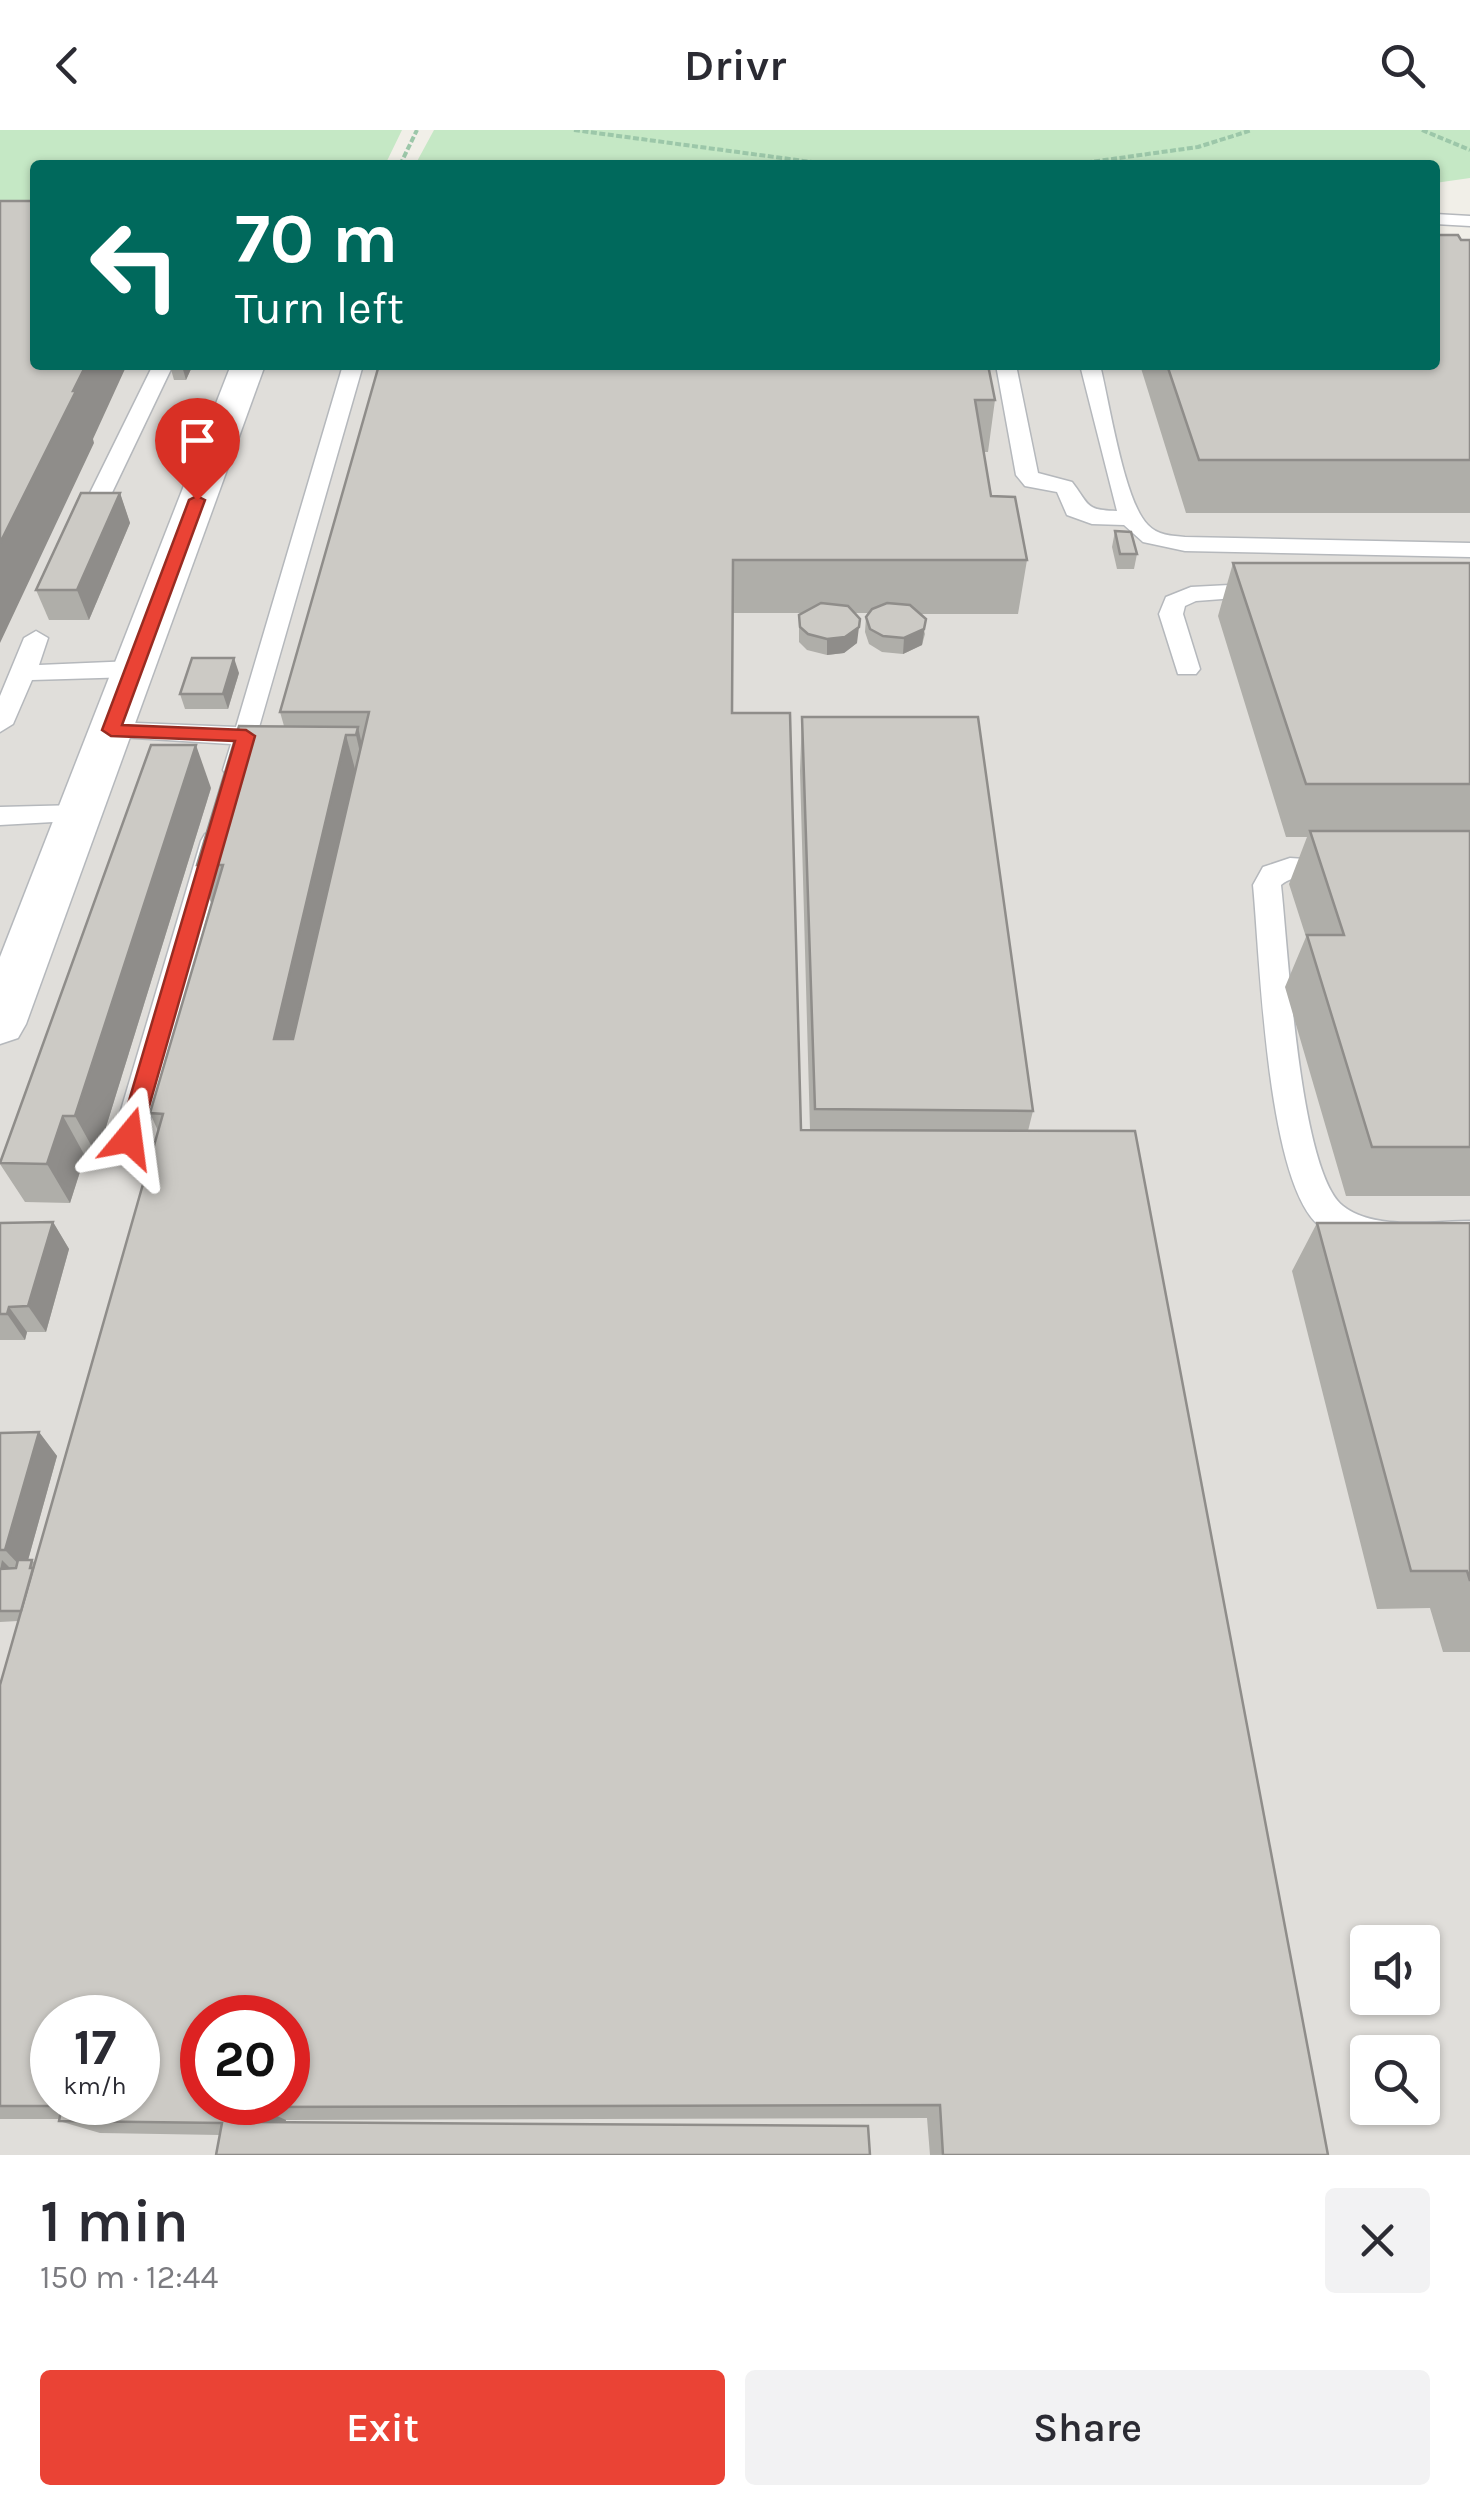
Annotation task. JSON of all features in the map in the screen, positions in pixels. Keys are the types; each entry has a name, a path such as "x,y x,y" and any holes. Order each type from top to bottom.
{"street":[{"path":"0,1024 246,370"}],"lane":[{"path":"1440,218 1470,221"},
{"path":"65,550 97,501 161,370"},
{"path":"129,1138 352,370"},
{"path":"1007,370 1027,475 1032,482 1064,487 1075,510 1092,517 1132,519"},
{"path":"1091,370 1132,519 1143,533 1185,544 1470,550"},
{"path":"1187,669 1170,614 1174,602 1191,594 1295,590"},
{"path":"0,724 36,638"},
{"path":"23,672 134,669"},
{"path":"111,730 246,736"},
{"path":"0,816 79,814"},
{"path":"1362,869 1290,868 1273,874 1267,886 1290,1096 1310,1190 1326,1212 1352,1227 1404,1235 1470,1235"}],"path":[{"path":"402,160 417,130"},
{"path":"574,130 797,160"},
{"path":"1103,160 1198,146 1252,130"},
{"path":"1422,130 1470,150"}],"shaded area":[{"path":"0,231 30,346 30,370 1440,370 1440,352 1470,271 1470,2155 0,2155"}],"green space":[{"path":"0,130 402,130 387,160 30,160 30,213 0,212"},
{"path":"434,130 1470,130 1470,178 1440,182 1440,160 418,160"}],"building":[{"path":"0,201 30,201 30,370 84,370 0,543"},
{"path":"1440,235 1470,240 1470,460 1199,460 1169,370 1440,370"},
{"path":"378,370 989,370 995,400 975,400 991,496 1015,497 1027,560 733,560 732,713 790,713 801,1130 1135,1131 1328,2155 943,2155 940,2105 310,2107 310,1995 180,1995 180,2122 160,2122 160,1995 30,1995 30,2106 0,2106 0,1685 163,1114 150,1113 223,865 197,865 239,726 358,727 356,735 346,735 274,1039 293,1039 369,712 280,712"},
{"path":"81,493 120,493 77,590 36,590"},
{"path":"1115,531 1131,532 1137,554 1120,554"},
{"path":"1233,563 1470,563 1470,784 1306,784"},
{"path":"821,603 848,606 860,619 859,627 845,637 827,639 808,634 800,627 799,615"},
{"path":"887,603 910,605 926,619 924,629 904,638 883,636 870,629 866,617 872,609"},
{"path":"192,658 234,658 223,694 180,694"},
{"path":"802,717 978,717 1033,1111 815,1109"},
{"path":"151,745 196,745 75,1116 63,1116 47,1164 0,1163"},
{"path":"1310,831 1470,831 1470,1147 1372,1147 1307,935 1344,935"},
{"path":"53,1222 28,1306 9,1307 7,1314 0,1314 0,1223"},
{"path":"1317,1223 1470,1223 1470,1581 1467,1571 1411,1571"},
{"path":"39,1432 5,1550 0,1550 0,1433"},
{"path":"18,1560 32,1560 33,1568 21,1611 0,1611 0,1569 16,1568"},
{"path":"310,2122 868,2126 870,2155 216,2155 222,2125"}],"route":[{"path":"129,1138 246,736 111,730 197,500"}]}
